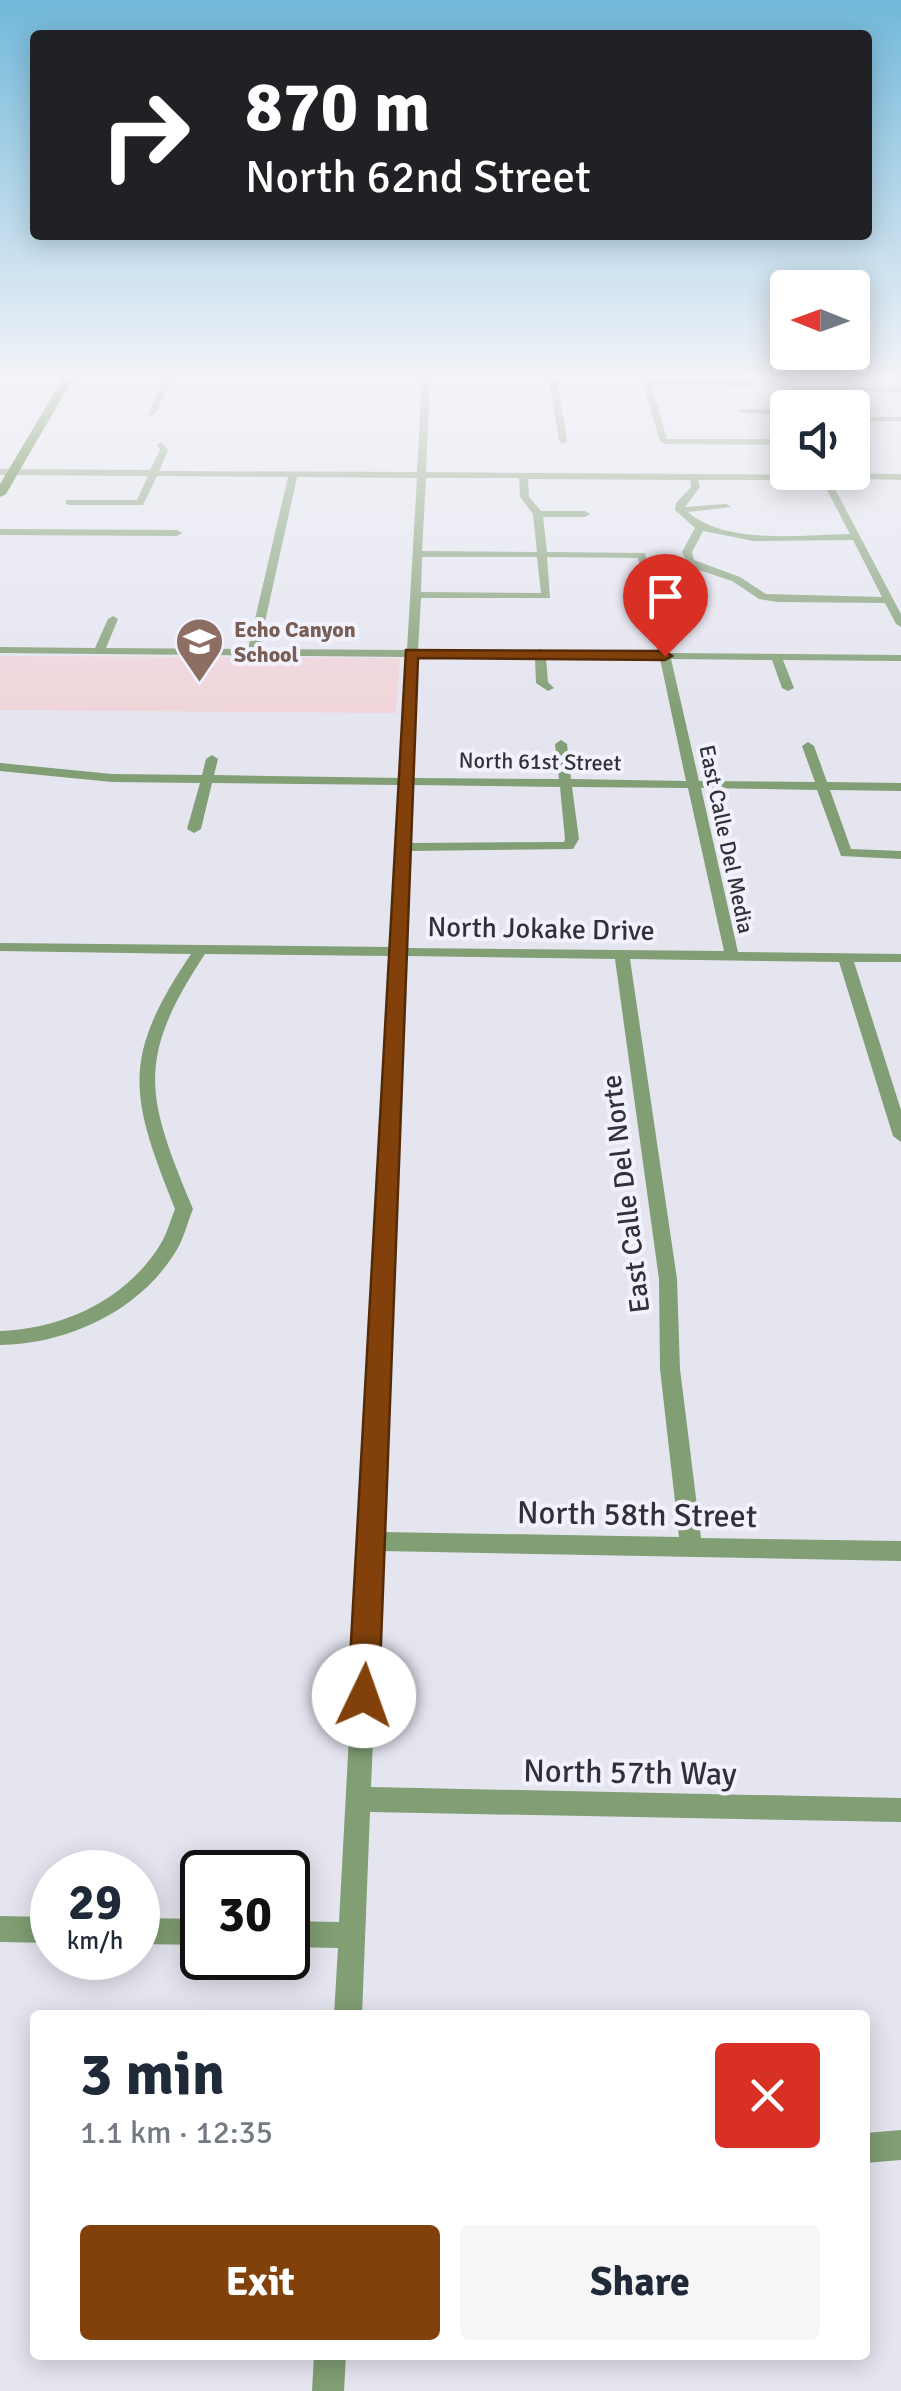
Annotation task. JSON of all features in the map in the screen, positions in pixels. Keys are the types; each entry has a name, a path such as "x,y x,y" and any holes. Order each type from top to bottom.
{"street":[{"path":"69,502 140,502 147,487"},
{"path":"253,652 290,487"},
{"path":"348,2010 421,487"},
{"path":"415,596 546,596 538,514 525,498 524,487"},
{"path":"680,510 696,487"},
{"path":"832,490 901,624"},
{"path":"680,510 726,508"},
{"path":"680,510 700,528 754,538 857,537"},
{"path":"538,514 585,514"},
{"path":"700,528 690,540 690,561 736,579 764,597 889,600"},
{"path":"0,532 177,533"},
{"path":"127,545 132,532"},
{"path":"416,554 542,555"},
{"name":"East Calle Del Media","path":"542,555 642,555 732,956"},
{"path":"99,651 113,619"},
{"path":"0,650 901,658"},
{"path":"540,652 542,683 548,688"},
{"path":"776,657 788,688"},
{"path":"402,847 568,846 572,839 560,744"},
{"path":"808,746 846,854 901,855"},
{"path":"194,828 212,759"},
{"name":"North 61st Street","path":"0,767 90,777 207,780 901,786"},
{"name":"North Jokake Drive","path":"0,947 901,958"},
{"path":"0,1338 17,1339 70,1324 139,1284 169,1247 184,1209 146,1103 146,1053 156,1018 201,950"},
{"name":"East Calle Del Norte","path":"622,954 668,1280 670,1369 691,1548"},
{"path":"844,957 901,1136"},
{"name":"North 58th Street","path":"372,1541 901,1551"},
{"name":"North 57th Way","path":"357,1799 901,1810"},
{"path":"0,1928 30,1929"},
{"path":"310,1934 351,1935"},
{"path":"870,2148 901,2145"},
{"path":"328,2391 330,2360"}],"shaded area":[{"name":"Echo Canyon School","path":"0,656 395,658 400,660 396,713 0,710"}],"place":[{"name":"Echo Canyon School","path":"199,684"}],"route":[{"path":"364,1696 412,654 578,652 665,656"}]}
